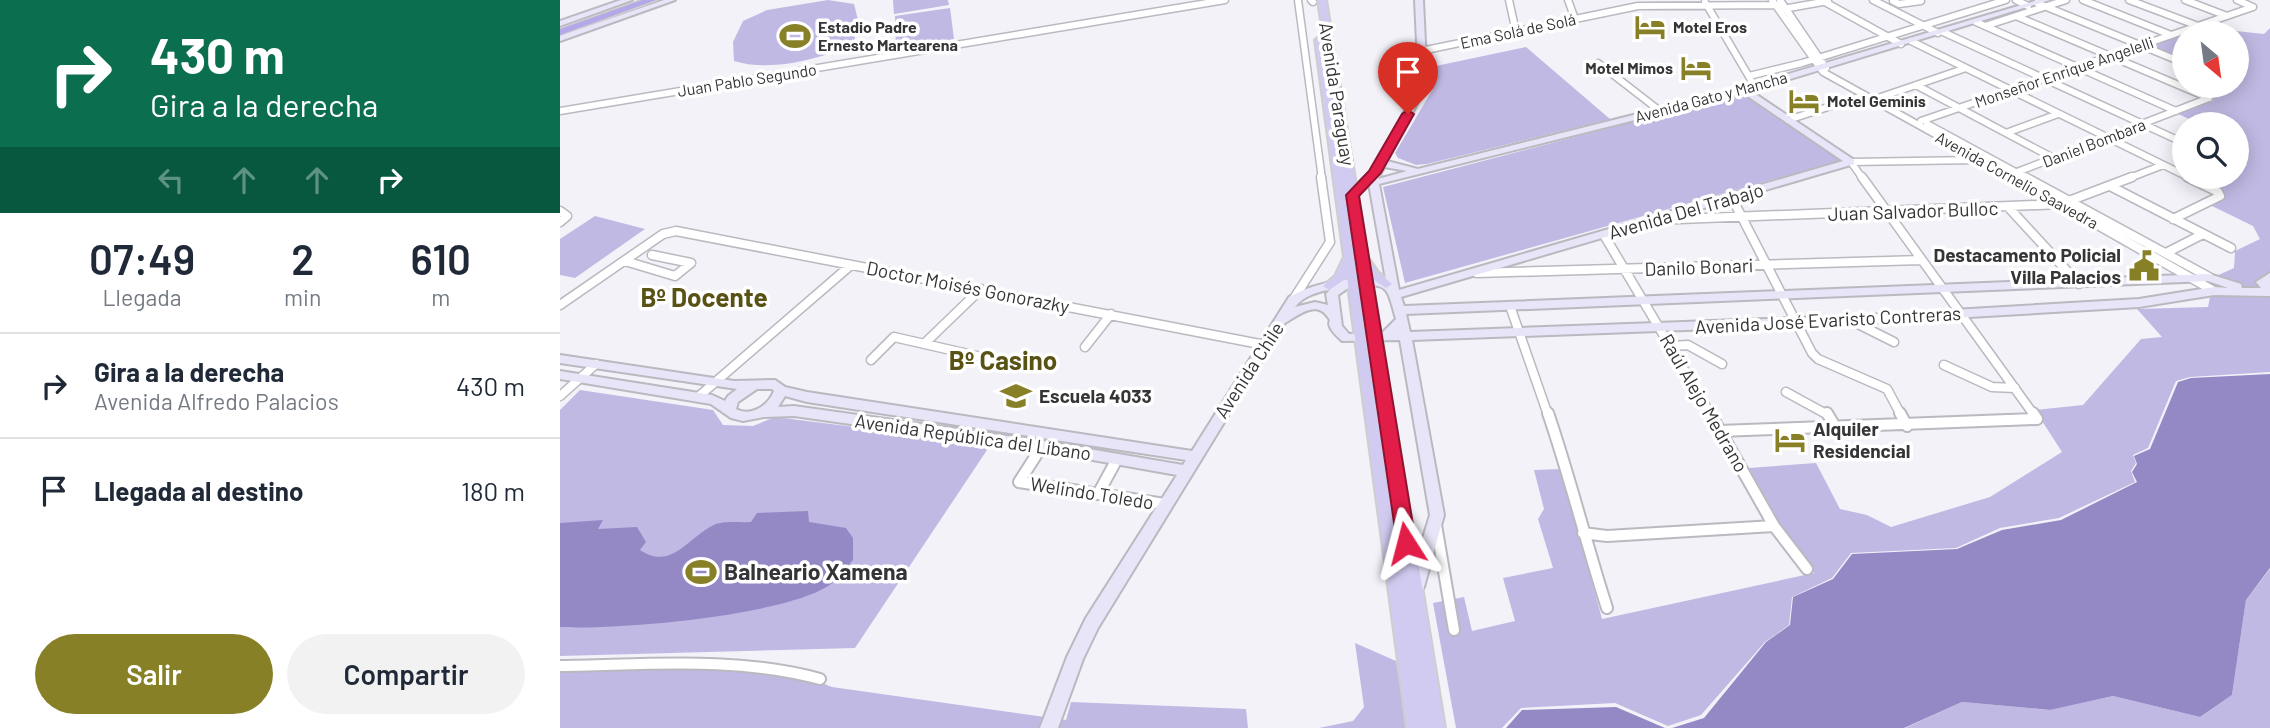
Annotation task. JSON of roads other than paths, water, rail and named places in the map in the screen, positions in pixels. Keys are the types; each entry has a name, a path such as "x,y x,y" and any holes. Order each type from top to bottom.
{"highway":[{"path":"594,12 643,0"},
{"path":"560,31 651,0"},
{"path":"560,31 628,3"}],"main road":[{"name":"Avenida Paraguay","path":"1315,1 1352,195 1356,283 1374,339 1414,594 1417,728"},
{"name":"Avenida Paraguay","path":"1315,1 1355,254"},
{"path":"1352,195 1373,176"},
{"path":"1325,287 1342,275 1355,254 1373,274 1392,289"},
{"name":"Avenida Paraguay","path":"1374,339 1415,656 1435,728"}],"street":[{"path":"560,39 671,0"},
{"name":"Juan Pablo Segundo","path":"560,111 1225,0"},
{"name":"Avenida Chile","path":"1052,721 1082,641 1193,456 1330,242 1298,0"},
{"path":"1419,0 1421,90 1373,176 1392,289 1407,337 1454,630"},
{"path":"1509,0 1516,32"},
{"path":"1569,0 1575,19"},
{"name":"Ema Solá de Solá","path":"1421,51 1575,19 1637,3 1779,5 1832,0"},
{"path":"1876,2 1895,0 1899,4 1921,1"},
{"path":"1749,76 2006,0"},
{"path":"2016,0 2033,4"},
{"path":"1985,26 2046,3 2066,0"},
{"path":"2083,0 2171,35"},
{"path":"2129,0 2185,21"},
{"path":"2185,0 2227,16"},
{"name":"Monseñor Enrique Angelelli","path":"2212,21 2253,7 2236,0"},
{"path":"1705,2 1755,87"},
{"path":"1825,2 1901,44"},
{"path":"1876,2 1922,26 2172,138"},
{"path":"2046,3 2172,58"},
{"name":"Avenida Gato y Mancha","path":"1373,176 1418,171 1744,90 2033,4 2046,3"},
{"path":"1779,5 1822,67"},
{"path":"560,24 594,12"},
{"path":"2016,16 2172,82"},
{"path":"1976,22 2176,111"},
{"name":"Monseñor Enrique Angelelli","path":"1918,122 2171,35"},
{"path":"1911,41 2172,169"},
{"path":"1598,63 1660,111"},
{"name":"Avenida Cornelio Saavedra","path":"1822,67 1918,122 2017,172 2209,276"},
{"path":"1878,98 1966,68"},
{"path":"1916,85 2055,159"},
{"path":"1719,430 1907,426 2037,419 1851,162 1744,90"},
{"path":"1788,120 1867,94"},
{"name":"Avenida Cornelio Saavedra","path":"1867,94 1878,98 1979,160 2214,291"},
{"name":"Daniel Bombara","path":"2017,172 2209,98"},
{"path":"2006,133 2058,114"},
{"name":"Avenida Del Trabajo","path":"1392,289 1477,273 1851,162 1979,160"},
{"name":"Juan Salvador Bulloc","path":"1656,220 2010,209 2061,204 2163,165"},
{"path":"1373,176 1418,171"},
{"path":"2110,186 2231,248"},
{"path":"2173,219 2218,198 2218,192 2212,189"},
{"path":"1732,198 1812,353 1818,359 1878,383 1886,389 1907,426"},
{"path":"2010,209 2079,284"},
{"path":"560,211 568,216 560,222"},
{"name":"Doctor Moisés Gonorazky","path":"625,261 670,231 1265,345"},
{"path":"2166,253 2203,234"},
{"name":"Raúl Alejo Medrano","path":"1604,235 1662,328 1774,526 1807,569"},
{"path":"560,306 625,261 675,276 691,263 652,255"},
{"name":"Danilo Bonari","path":"1477,273 1922,260"},
{"path":"698,397 851,265"},
{"name":"Avenida José Evaristo Contreras","path":"1401,315 1510,306 2079,284 2209,276 2235,287 2268,286"},
{"path":"1307,280 1325,287"},
{"path":"1293,300 1325,287 1356,283 1392,289"},
{"path":"1356,283 1332,294 1333,315 1341,334 1374,339 1401,315"},
{"name":"Avenida José Evaristo Contreras","path":"1374,339 1961,314 2139,303 2268,286"},
{"path":"924,344 981,289"},
{"path":"1274,330 1292,312 1307,306 1326,308 1333,315"},
{"path":"1510,306 1570,476 1583,533 1607,608"},
{"path":"1085,347 1111,314"},
{"path":"1850,320 1894,342"},
{"path":"871,360 894,337 976,356"},
{"path":"1672,346 1688,345 1723,363"},
{"path":"560,359 713,383"},
{"path":"560,396 596,364"},
{"path":"1944,365 1992,387 2015,388"},
{"path":"560,375 698,397 722,402 729,409 732,399 738,393 755,384"},
{"name":"Avenida República del Líbano","path":"713,383 775,384 781,390 807,397 1193,456"},
{"path":"762,412 775,404 781,390"},
{"path":"1786,392 1826,412 1836,428"},
{"name":"Avenida República del Líbano","path":"729,409 735,415 745,416 762,412 794,411 1042,446 1184,471"},
{"path":"928,430 926,425 930,421 944,418"},
{"path":"985,438 993,435 993,425"},
{"name":"Welindo Toledo","path":"1042,446 1018,482 1165,504"},
{"path":"1098,494 1118,459"},
{"path":"1414,594 1427,541 1436,523"},
{"path":"1583,533 1607,536 1774,526"},
{"path":"560,666 737,665 800,671 820,679"}],"place":[{"name":"Motel Eros","path":"1650,27"},
{"name":"Estadio Padre Ernesto Martearena","path":"795,36"},
{"name":"Motel Mimos","path":"1696,68"},
{"name":"Motel Geminis","path":"1804,101"},
{"name":"Destacamento Policial Villa Palacios","path":"2144,266"},
{"name":"Escuela 4033","path":"1016,396"},
{"name":"Alquiler Residencial","path":"1790,440"},
{"name":"Balneario Xamena","path":"701,572"}],"district":[{"name":"Bº Docente","path":"704,298"},
{"name":"Bº Casino","path":"1003,361"}]}
